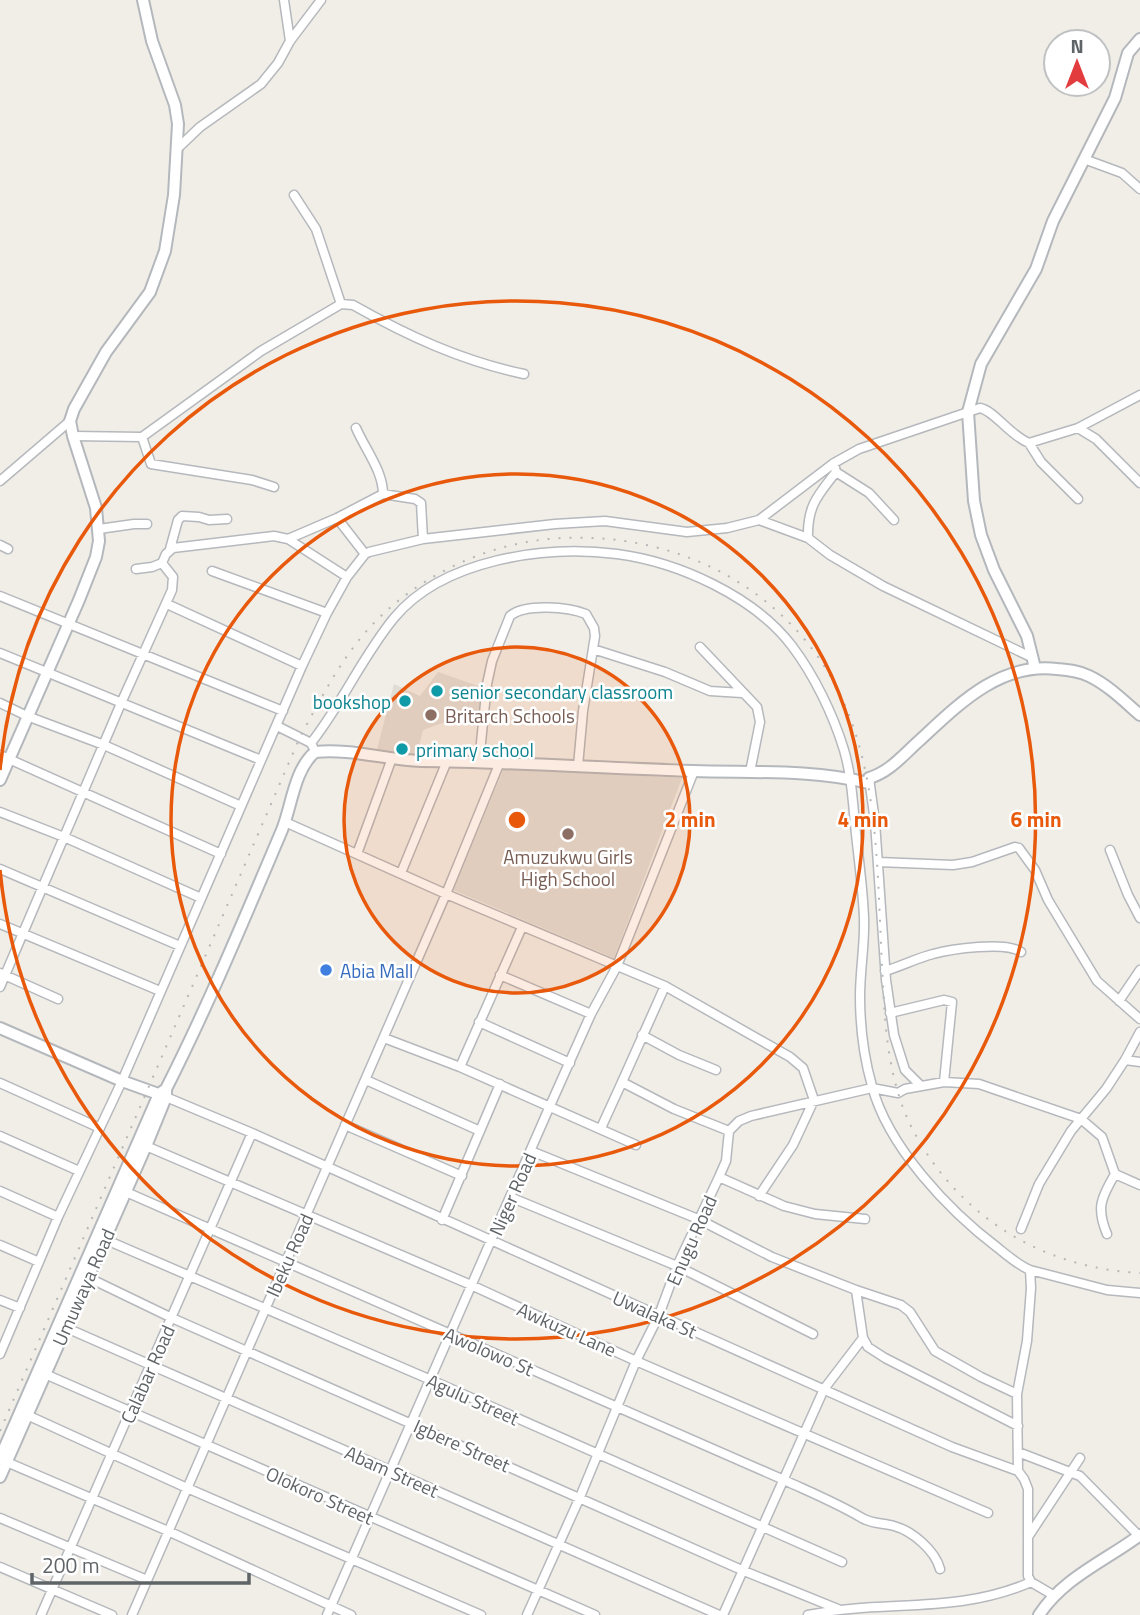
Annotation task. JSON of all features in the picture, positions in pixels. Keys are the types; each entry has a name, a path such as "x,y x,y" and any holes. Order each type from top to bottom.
{"street":[{"path":"0,780 4,757 27,716 96,557 99,528 96,508 70,421 106,352 150,292 165,251 178,148 176,105 152,41 143,0"},
{"path":"284,0 290,41"},
{"path":"178,148 200,127 261,84 321,0"},
{"path":"1033,663 1027,636 998,581 981,535 974,501 968,412 981,364 1036,269 1053,221 1115,98 1128,53 1140,40"},
{"path":"1084,159 1122,173 1140,189"},
{"path":"294,195 316,229 341,304"},
{"path":"73,436 142,437 261,351 341,304 353,304 422,342 490,367 524,374"},
{"path":"1029,443 1078,428 1140,395"},
{"path":"0,1352 58,1217 122,1081 302,666 346,577 365,554 423,539 605,521 687,531 727,528 759,520 859,449 984,408 1009,432 1029,443 1041,462 1078,499"},
{"path":"0,481 70,421"},
{"path":"356,428 383,482 383,494"},
{"path":"1078,428 1096,439 1140,483"},
{"path":"142,437 151,464 253,480 274,487"},
{"path":"835,468 869,494 894,520"},
{"path":"808,538 807,524 817,495 835,468"},
{"path":"288,539 383,494 415,499 421,503 423,539"},
{"path":"136,569 162,563 170,550 178,520 183,516 209,520 227,519"},
{"path":"337,518 365,554"},
{"path":"759,520 808,538 830,555 883,586 1033,663 1088,675 1140,715"},
{"path":"99,528 148,524"},
{"path":"170,550 198,544 274,536 288,539 346,577"},
{"path":"0,1028 122,1081 164,1093 219,980 285,822 302,770 324,726 373,646 396,615 437,584 468,570 514,556 552,552 597,552 660,562 710,582 758,612 791,644 820,692 844,749 850,778 864,912 861,1022 872,1088 883,1114 921,1174 952,1210 1030,1270 1082,1285 1140,1293"},
{"path":"0,987 3,974 24,933 122,701 167,604 173,577 162,563"},
{"path":"212,571 327,612"},
{"path":"0,596 283,711"},
{"path":"167,604 302,666"},
{"path":"479,762 487,684 492,662 513,613 524,608 550,608 586,614 594,628 578,766"},
{"path":"700,647 757,707 760,714 750,772"},
{"path":"593,649 665,672 710,691 742,693"},
{"path":"0,653 261,760"},
{"path":"277,726 313,748 392,758 694,771 791,772 850,778 868,783 869,778 888,769 971,694 1033,663"},
{"path":"0,703 242,806"},
{"path":"4,757 220,854"},
{"path":"357,854 392,758"},
{"path":"401,873 447,761"},
{"name":"Ibeku Road","path":"132,1615 366,1080 500,762"},
{"name":"Niger Road","path":"329,1611 549,1108 617,966 694,771"},
{"path":"869,778 890,1013 905,1070 921,1086"},
{"path":"0,812 201,898"},
{"path":"285,822 522,927 665,986 790,1057 803,1068 814,1100 793,1145 759,1196"},
{"path":"878,862 953,865 1019,848 1035,870 1048,900 1097,981 1140,1019"},
{"path":"1110,850 1140,918"},
{"path":"0,869 180,946"},
{"path":"0,924 160,991"},
{"path":"460,1067 522,927"},
{"path":"886,971 943,952 1010,946 1021,951"},
{"path":"1119,1001 1140,970"},
{"path":"3,974 58,999"},
{"path":"500,975 592,1014"},
{"path":"601,1128 665,986"},
{"path":"890,1013 944,1000 952,1002 944,1082"},
{"path":"479,1021 570,1063"},
{"path":"1021,1230 1039,1184 1071,1131 1125,1060 1140,1032"},
{"path":"642,1035 679,1055 716,1070"},
{"path":"384,1038 460,1067 636,1145"},
{"path":"1125,1060 1140,1062"},
{"path":"366,1080 481,1131"},
{"path":"622,1082 674,1109 729,1131 739,1121 814,1100 872,1088 898,1093 944,1082 979,1084 1081,1119 1102,1137 1115,1174 1101,1202 1100,1217 1107,1234"},
{"path":"0,1083 100,1128"},
{"path":"442,1220 500,1084"},
{"name":"Uwalaka St","path":"164,1093 952,1447 1018,1471"},
{"name":"Umuwaya Road","path":"2,1460 27,1415 62,1325 88,1277 126,1192 146,1146 164,1093"},
{"name":"Umuwaya Road","path":"0,1477 2,1460 164,1093"},
{"path":"345,1125 462,1176"},
{"name":"Enugu Road","path":"527,1615 580,1497 636,1361 659,1315 677,1266 726,1161 729,1131"},
{"name":"Calabar Road","path":"41,1615 252,1133"},
{"path":"0,1136 79,1171"},
{"name":"Awkuzu Lane","path":"146,1146 471,1285 636,1361 988,1513"},
{"path":"531,1151 698,1219 772,1257 901,1305 910,1312 935,1351 1017,1394"},
{"path":"1115,1174 1140,1185"},
{"path":"719,1177 759,1196 815,1214 865,1219"},
{"path":"0,1191 58,1217"},
{"name":"Awolowo St","path":"126,1192 852,1510 863,1519 893,1525 916,1537 936,1559 940,1569"},
{"path":"510,1197 677,1266 813,1334"},
{"name":"Agulu Street","path":"104,1239 842,1562"},
{"path":"0,1245 39,1262"},
{"path":"1030,1270 1027,1341 1017,1394 1018,1471 1028,1489 1028,1576 1031,1582 1053,1594"},
{"name":"Igbere Street","path":"88,1277 172,1318 744,1571 838,1609"},
{"path":"856,1290 863,1338 868,1347 1018,1426"},
{"path":"0,1300 20,1308"},
{"name":"Abam Street","path":"62,1325 721,1615"},
{"path":"721,1615 744,1571 824,1389 863,1338"},
{"name":"Olokoro Street","path":"45,1374 595,1615"},
{"path":"27,1415 187,1488 481,1615"},
{"path":"1018,1452 1080,1476 1139,1536 1067,1582 1053,1594 1039,1615"},
{"path":"1028,1537 1080,1458"},
{"path":"2,1460 168,1531 329,1611 351,1615"},
{"path":"0,1518 147,1580"},
{"path":"0,1567 112,1615"},
{"path":"807,1615 838,1609 950,1605 990,1599 1031,1582"}],"shaded area":[{"name":"Britarch Schools","path":"438,672 484,688 476,720 451,720 423,730 416,758 376,753 394,684 420,696"},
{"name":"Amuzukwu Girls High School","path":"504,768 682,778 614,958 453,890"}],"railway":[{"path":"0,1431 300,737 335,675 350,651 378,619 424,582 477,556 534,541 563,538 614,540 689,557 756,594 799,633 830,675 851,721 865,770 878,875 887,1041 894,1079 915,1134 956,1191 1009,1234 1071,1261 1140,1273"}],"place":[{"name":"senior secondary classroom","path":"437,691"},
{"name":"bookshop","path":"405,701"},
{"name":"Britarch Schools","path":"431,715"},
{"name":"primary school","path":"402,749"},
{"name":"Amuzukwu Girls High School","path":"568,834"},
{"name":"Abia Mall","path":"326,970"}]}
